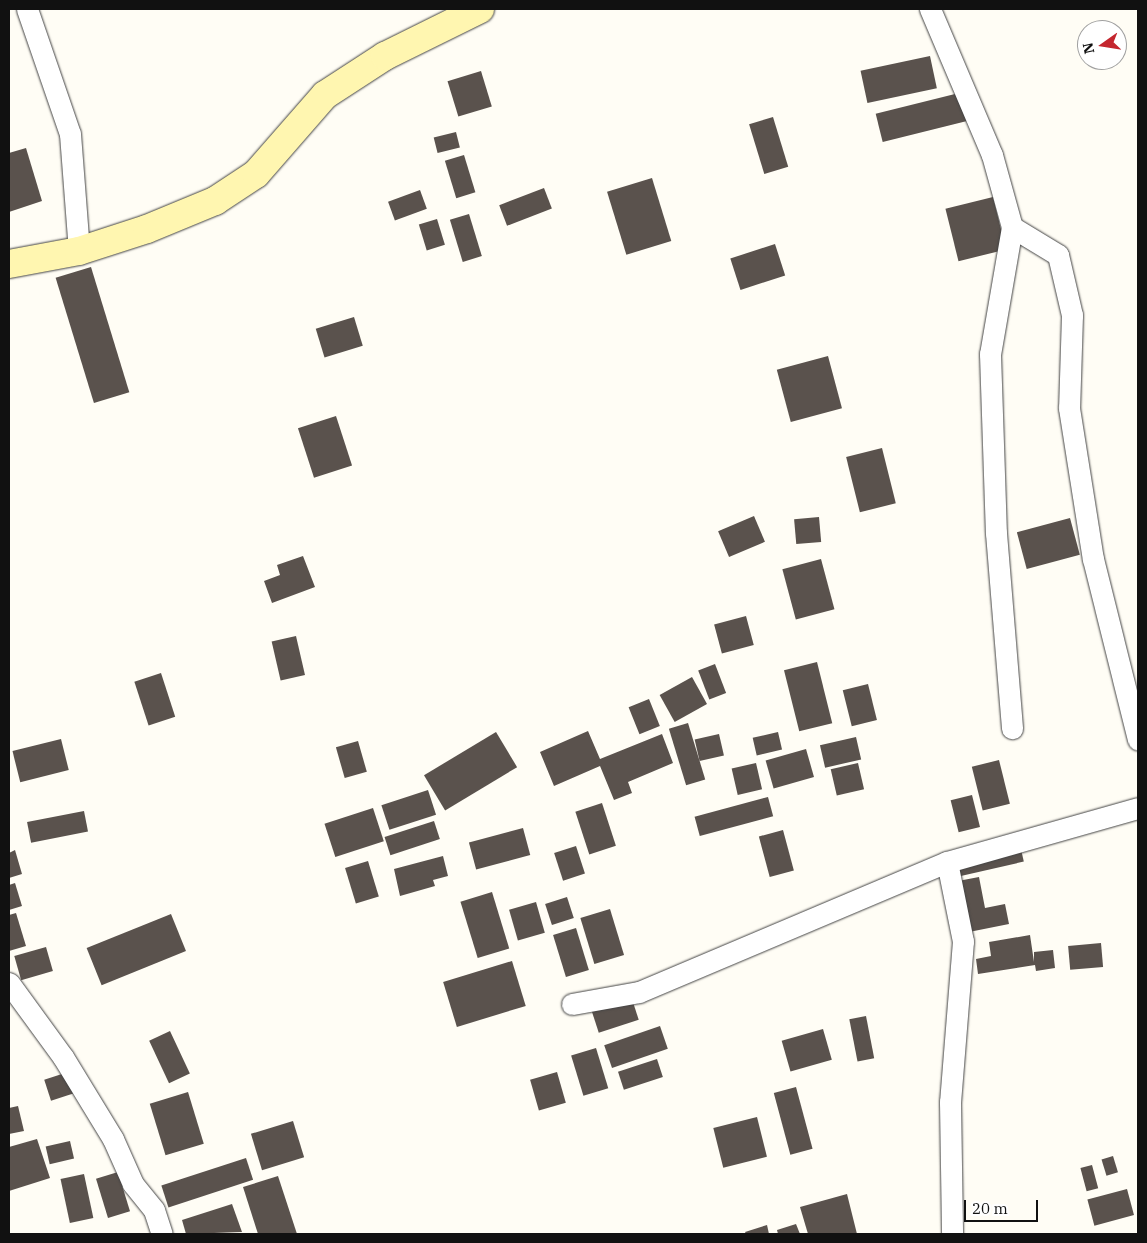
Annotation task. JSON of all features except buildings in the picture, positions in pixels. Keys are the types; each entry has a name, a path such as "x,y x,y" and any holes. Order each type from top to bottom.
{"main road":[{"path":"9,264 79,251 147,229 216,201 256,174 325,95 385,56 479,9"}],"street":[{"path":"27,9 70,134 79,251"},
{"path":"930,9 992,155 1012,227 990,354 996,533 1012,728"},
{"path":"1012,227 1058,255 1072,314 1069,408 1093,559 1138,739"},
{"path":"572,1004 639,992 947,862 1138,808"},
{"path":"947,862 963,941 950,1102 952,1234"},
{"path":"9,983 83,1090 113,1139 133,1184 154,1210 162,1234"}]}
